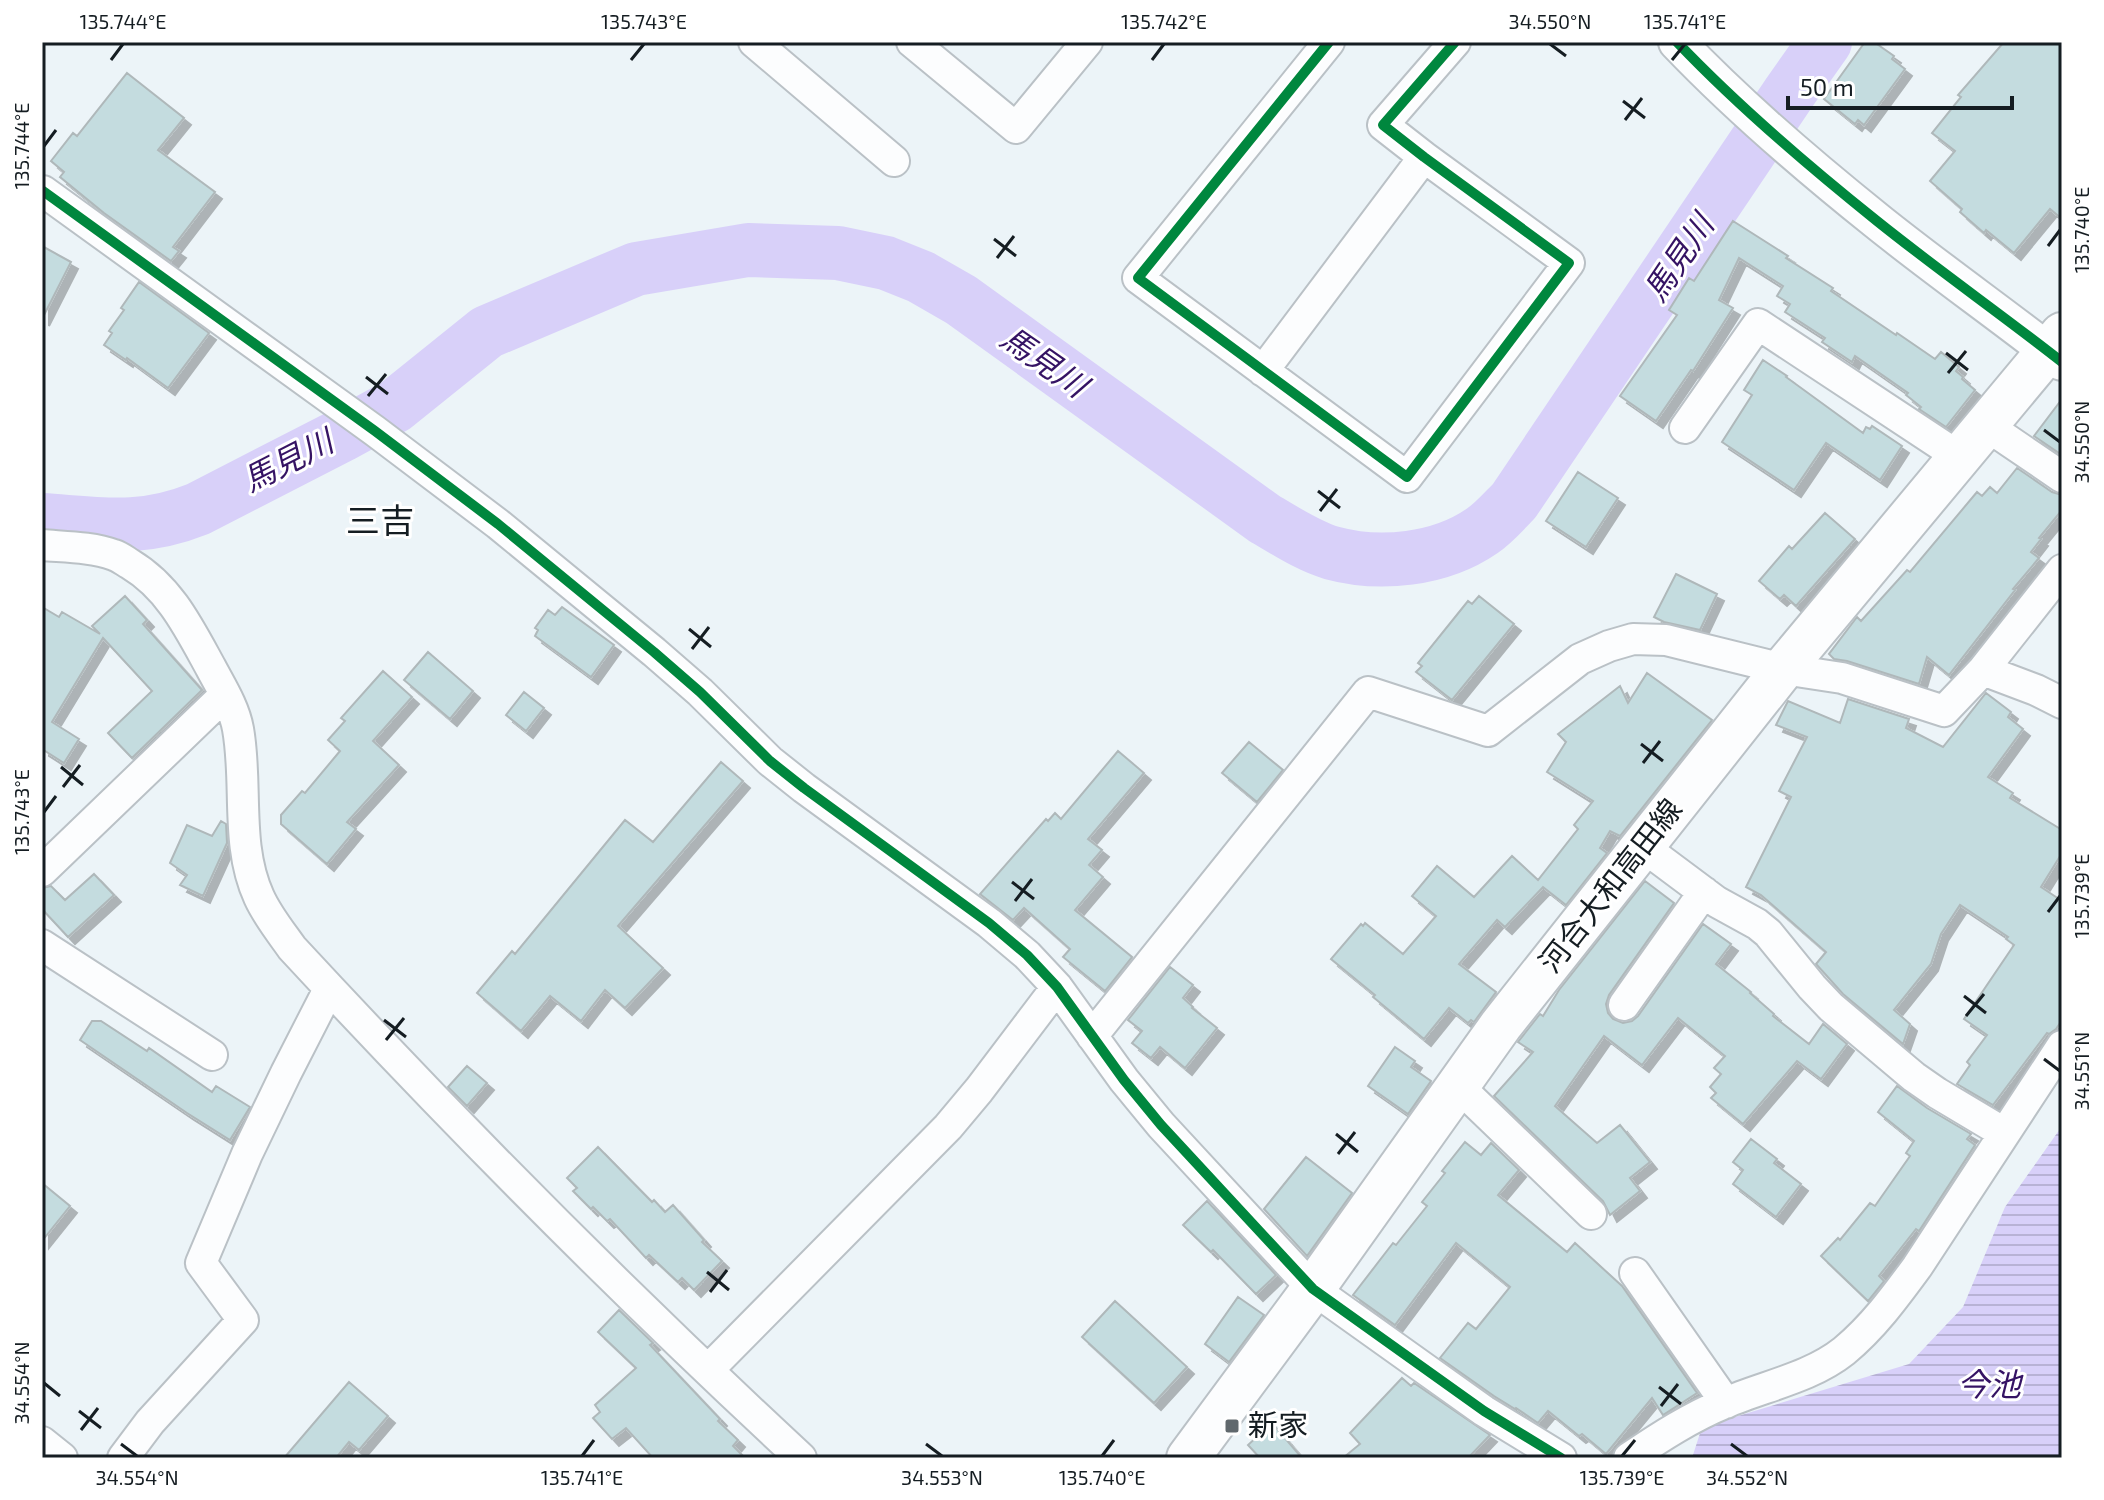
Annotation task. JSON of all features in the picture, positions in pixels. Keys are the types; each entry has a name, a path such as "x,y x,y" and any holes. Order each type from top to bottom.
{"main road":[{"name":"河合大和高田線","path":"1188,1458 1501,1025 1783,669 1974,442 2057,349"}],"street":[{"path":"754,42 894,161"},
{"path":"912,42 1016,128 1087,42"},
{"path":"1329,42 1138,278 1407,477 1569,263 1383,125 1455,42"},
{"path":"1677,42 1791,151 1878,222 2057,349"},
{"path":"1263,371 1424,157"},
{"path":"42,188 349,411 498,524 700,692 770,761 989,923 1027,955 1057,987 1124,1080 1161,1125 1313,1289 1484,1411 1561,1458"},
{"path":"1685,428 1758,324 1974,442 2062,477"},
{"path":"42,545 115,555 162,590 180,612 225,695 237,725 248,863 258,895 292,948 541,1209 801,1458"},
{"path":"1092,1036 1368,692 1488,731 1580,659 1633,639 1666,640 1783,669 1842,678 1944,711 1983,670 2062,570"},
{"path":"1983,670 2062,703"},
{"path":"42,871 225,695"},
{"path":"1642,846 1717,902 1768,933 1831,1007 1914,1077 2004,1133"},
{"path":"1624,1005 1704,892"},
{"path":"42,945 212,1055"},
{"path":"708,1370 948,1127 1057,987"},
{"path":"123,1458 150,1422 243,1320 201,1263 247,1154 329,989"},
{"path":"1648,1453 1685,1421 1805,1373 1842,1352 1868,1328 1893,1302 1909,1279 2062,1046"},
{"path":"1458,1086 1591,1214"},
{"path":"1635,1273 1726,1403"},
{"path":"42,1442 62,1458"}],"water":[{"name":"今池","path":"2062,1126 2062,1458 1692,1458 1702,1427 1909,1364 1963,1307 2005,1207"}],"building":[{"path":"1865,42 1874,42 1894,56 1892,59 1905,69 1864,125 1858,120 1855,124 1824,99"},
{"path":"2004,42 2062,42 2062,219 2050,209 2014,253 1986,230 1984,233 1930,181 1955,151 1932,133 1961,97 1958,95"},
{"path":"127,73 184,118 158,150 215,192 173,247 179,251 171,261 60,177 64,172 51,161 73,133 77,136"},
{"path":"1733,221 1788,256 1786,258 1833,288 1831,291 1896,335 1935,359 1941,352 1959,367 1956,371 1975,390 1946,427 1919,409 1921,407 1906,395 1908,393 1855,356 1852,362 1822,342 1825,338 1785,312 1790,304 1777,296 1783,286 1739,258 1719,300 1733,308 1693,371 1656,421 1620,396 1677,315 1669,310 1689,278 1694,281"},
{"path":"42,246 71,262 42,319"},
{"path":"139,282 209,333 168,388 104,345 112,333 109,331 124,310 121,308"},
{"path":"1763,360 1863,433 1866,427 1870,429 1872,426 1902,446 1880,480 1826,443 1794,490 1722,442 1752,395 1744,390"},
{"path":"2062,399 2062,455 2034,436"},
{"path":"2017,468 2052,492 2062,495 2062,510 2031,552 2039,558 1949,675 1927,657 1919,684 1834,659 1829,654 1857,617 1861,621 1907,570 1910,572 1977,492 1982,496 1990,487 1997,493"},
{"path":"1578,472 1618,498 1586,547 1546,521"},
{"path":"1825,513 1855,539 1796,606 1784,595 1780,599 1759,581 1789,546 1792,549"},
{"path":"1676,574 1717,594 1700,630 1654,617"},
{"path":"125,596 147,620 143,624 202,690 132,758 108,733 152,691 103,638 52,722 79,739 64,763 42,749 42,607 59,617 62,612 100,634 92,626"},
{"path":"1479,596 1514,624 1452,700 1416,672 1422,666 1418,663 1468,601 1472,604"},
{"path":"562,607 614,645 591,677 535,636 538,630 535,628 548,610 555,615"},
{"path":"428,652 473,691 450,719 404,680"},
{"path":"383,671 412,697 373,741 399,765 347,822 356,829 327,864 281,824 281,815 302,791 305,793 340,751 328,740 345,721 341,718"},
{"path":"1647,673 1712,720 1620,836 1610,831 1600,848 1607,853 1566,905 1543,887 1505,927 1497,920 1459,964 1496,992 1474,1022 1471,1020 1468,1023 1449,1008 1424,1039 1331,959 1365,923 1403,954 1436,916 1412,896 1437,866 1474,897 1512,856 1538,880 1578,829 1574,825 1593,801 1547,772 1566,742 1558,734 1620,686 1628,703"},
{"path":"524,692 544,708 526,731 506,715"},
{"path":"1986,693 2011,712 2008,717 2023,729 1988,777 2013,793 2010,798 2062,830 2062,853 2041,887 2062,901 2062,1020 2056,1029 2047,1033 1993,1105 1957,1084 1970,1065 1967,1062 1987,1035 1964,1019 2014,945 2006,939 2008,937 1960,905 1941,934 1931,964 1894,1010 1910,1024 1903,1044 1843,994 1816,964 1826,952 1761,895 1746,887 1791,797 1779,791 1807,737 1776,725 1788,701 1840,723 1848,699 1909,719 1906,728 1943,747"},
{"path":"1249,742 1283,770 1257,802 1222,773"},
{"path":"1118,751 1144,773 1088,839 1102,850 1089,865 1103,877 1075,910 1132,957 1105,991 1063,957 1070,949 1024,908 1013,920 980,894 1046,819 1048,821 1055,813 1061,819"},
{"path":"721,762 743,781 618,926 663,968 625,1008 605,990 581,1021 550,996 521,1031 477,993 512,951 515,954 625,820 653,842"},
{"path":"221,821 226,824 227,843 203,896 180,885 187,875 170,863 187,825 212,836"},
{"path":"94,874 114,895 68,937 42,909 42,888 51,886 65,900"},
{"path":"1645,881 1674,903 1609,995 1606,1004 1613,1019 1623,1023 1638,1016 1703,924 1731,944 1716,964 1751,992 1773,1016 1809,1044 1823,1024 1847,1044 1821,1079 1797,1061 1743,1124 1711,1098 1716,1093 1710,1087 1721,1074 1714,1068 1725,1056 1678,1018 1642,1065 1604,1036 1555,1106 1597,1143 1620,1125 1650,1162 1630,1178 1640,1191 1610,1215 1603,1201 1494,1096 1533,1052 1518,1042 1540,1014 1543,1016 1559,990"},
{"path":"1170,967 1193,985 1183,998 1217,1028 1185,1068 1160,1047 1151,1058 1132,1043 1142,1031 1128,1020"},
{"path":"92,1021 101,1021 147,1051 149,1048 212,1092 216,1086 250,1107 230,1140 80,1040"},
{"path":"1395,1047 1415,1061 1411,1067 1431,1081 1408,1114 1368,1086"},
{"path":"467,1066 487,1083 467,1106 448,1087"},
{"path":"1897,1086 1971,1134 1967,1139 1975,1145 1919,1231 1916,1229 1879,1276 1884,1281 1868,1301 1821,1256 1838,1238 1840,1240 1870,1203 1875,1206 1910,1156 1906,1153 1914,1141 1878,1112"},
{"path":"1751,1139 1777,1159 1774,1163 1801,1184 1776,1217 1733,1184 1743,1170 1733,1162"},
{"path":"1465,1142 1481,1155 1491,1143 1519,1170 1498,1195 1567,1252 1575,1243 1622,1286 1697,1393 1663,1415 1652,1398 1606,1454 1548,1411 1538,1423 1440,1358 1468,1323 1476,1329 1510,1287 1456,1243 1395,1325 1353,1295 1393,1243 1396,1245 1427,1206 1422,1202"},
{"path":"598,1147 652,1202 654,1200 665,1212 673,1205 704,1240 702,1242 722,1261 694,1290 682,1278 678,1282 649,1255 646,1258 610,1219 607,1221 593,1207 591,1209 573,1191 577,1188 567,1178"},
{"path":"1306,1157 1352,1193 1307,1256 1264,1209"},
{"path":"42,1183 70,1206 42,1241"},
{"path":"1207,1201 1276,1275 1256,1294 1213,1250 1211,1252 1183,1225"},
{"path":"1238,1297 1264,1315 1229,1362 1205,1344"},
{"path":"1115,1301 1187,1367 1154,1403 1082,1337"},
{"path":"619,1310 653,1343 650,1345 738,1440 733,1446 745,1458 653,1458 626,1428 612,1439 593,1418 600,1412 595,1405 636,1368 598,1332"},
{"path":"1402,1378 1490,1435 1468,1458 1343,1458 1360,1444 1350,1433"},
{"path":"349,1382 388,1416 359,1450 349,1442 336,1458 284,1458"},
{"path":"1272,1423 1302,1458 1260,1458 1248,1445"}],"waterway":[{"name":"馬見川","path":"42,520 139,524 198,509 395,406 487,332 636,269 748,250 838,253 886,263 921,277 961,300 1265,519 1297,538 1323,550 1351,557 1389,559 1429,554 1465,541 1482,531 1514,501 1825,42"}],"cycle path":[{"path":"1329,42 1138,278 1407,477 1569,263 1383,125 1455,42"},
{"path":"1677,42 1749,112 1825,179 2062,362"},
{"path":"42,192 375,431 498,524 700,692 770,761 989,923 1027,955 1057,987 1124,1080 1161,1125 1313,1289 1484,1411 1561,1458"}],"place":[{"name":"新家","path":"1232,1426"}],"district":[{"name":"三吉","path":"380,521"}]}
